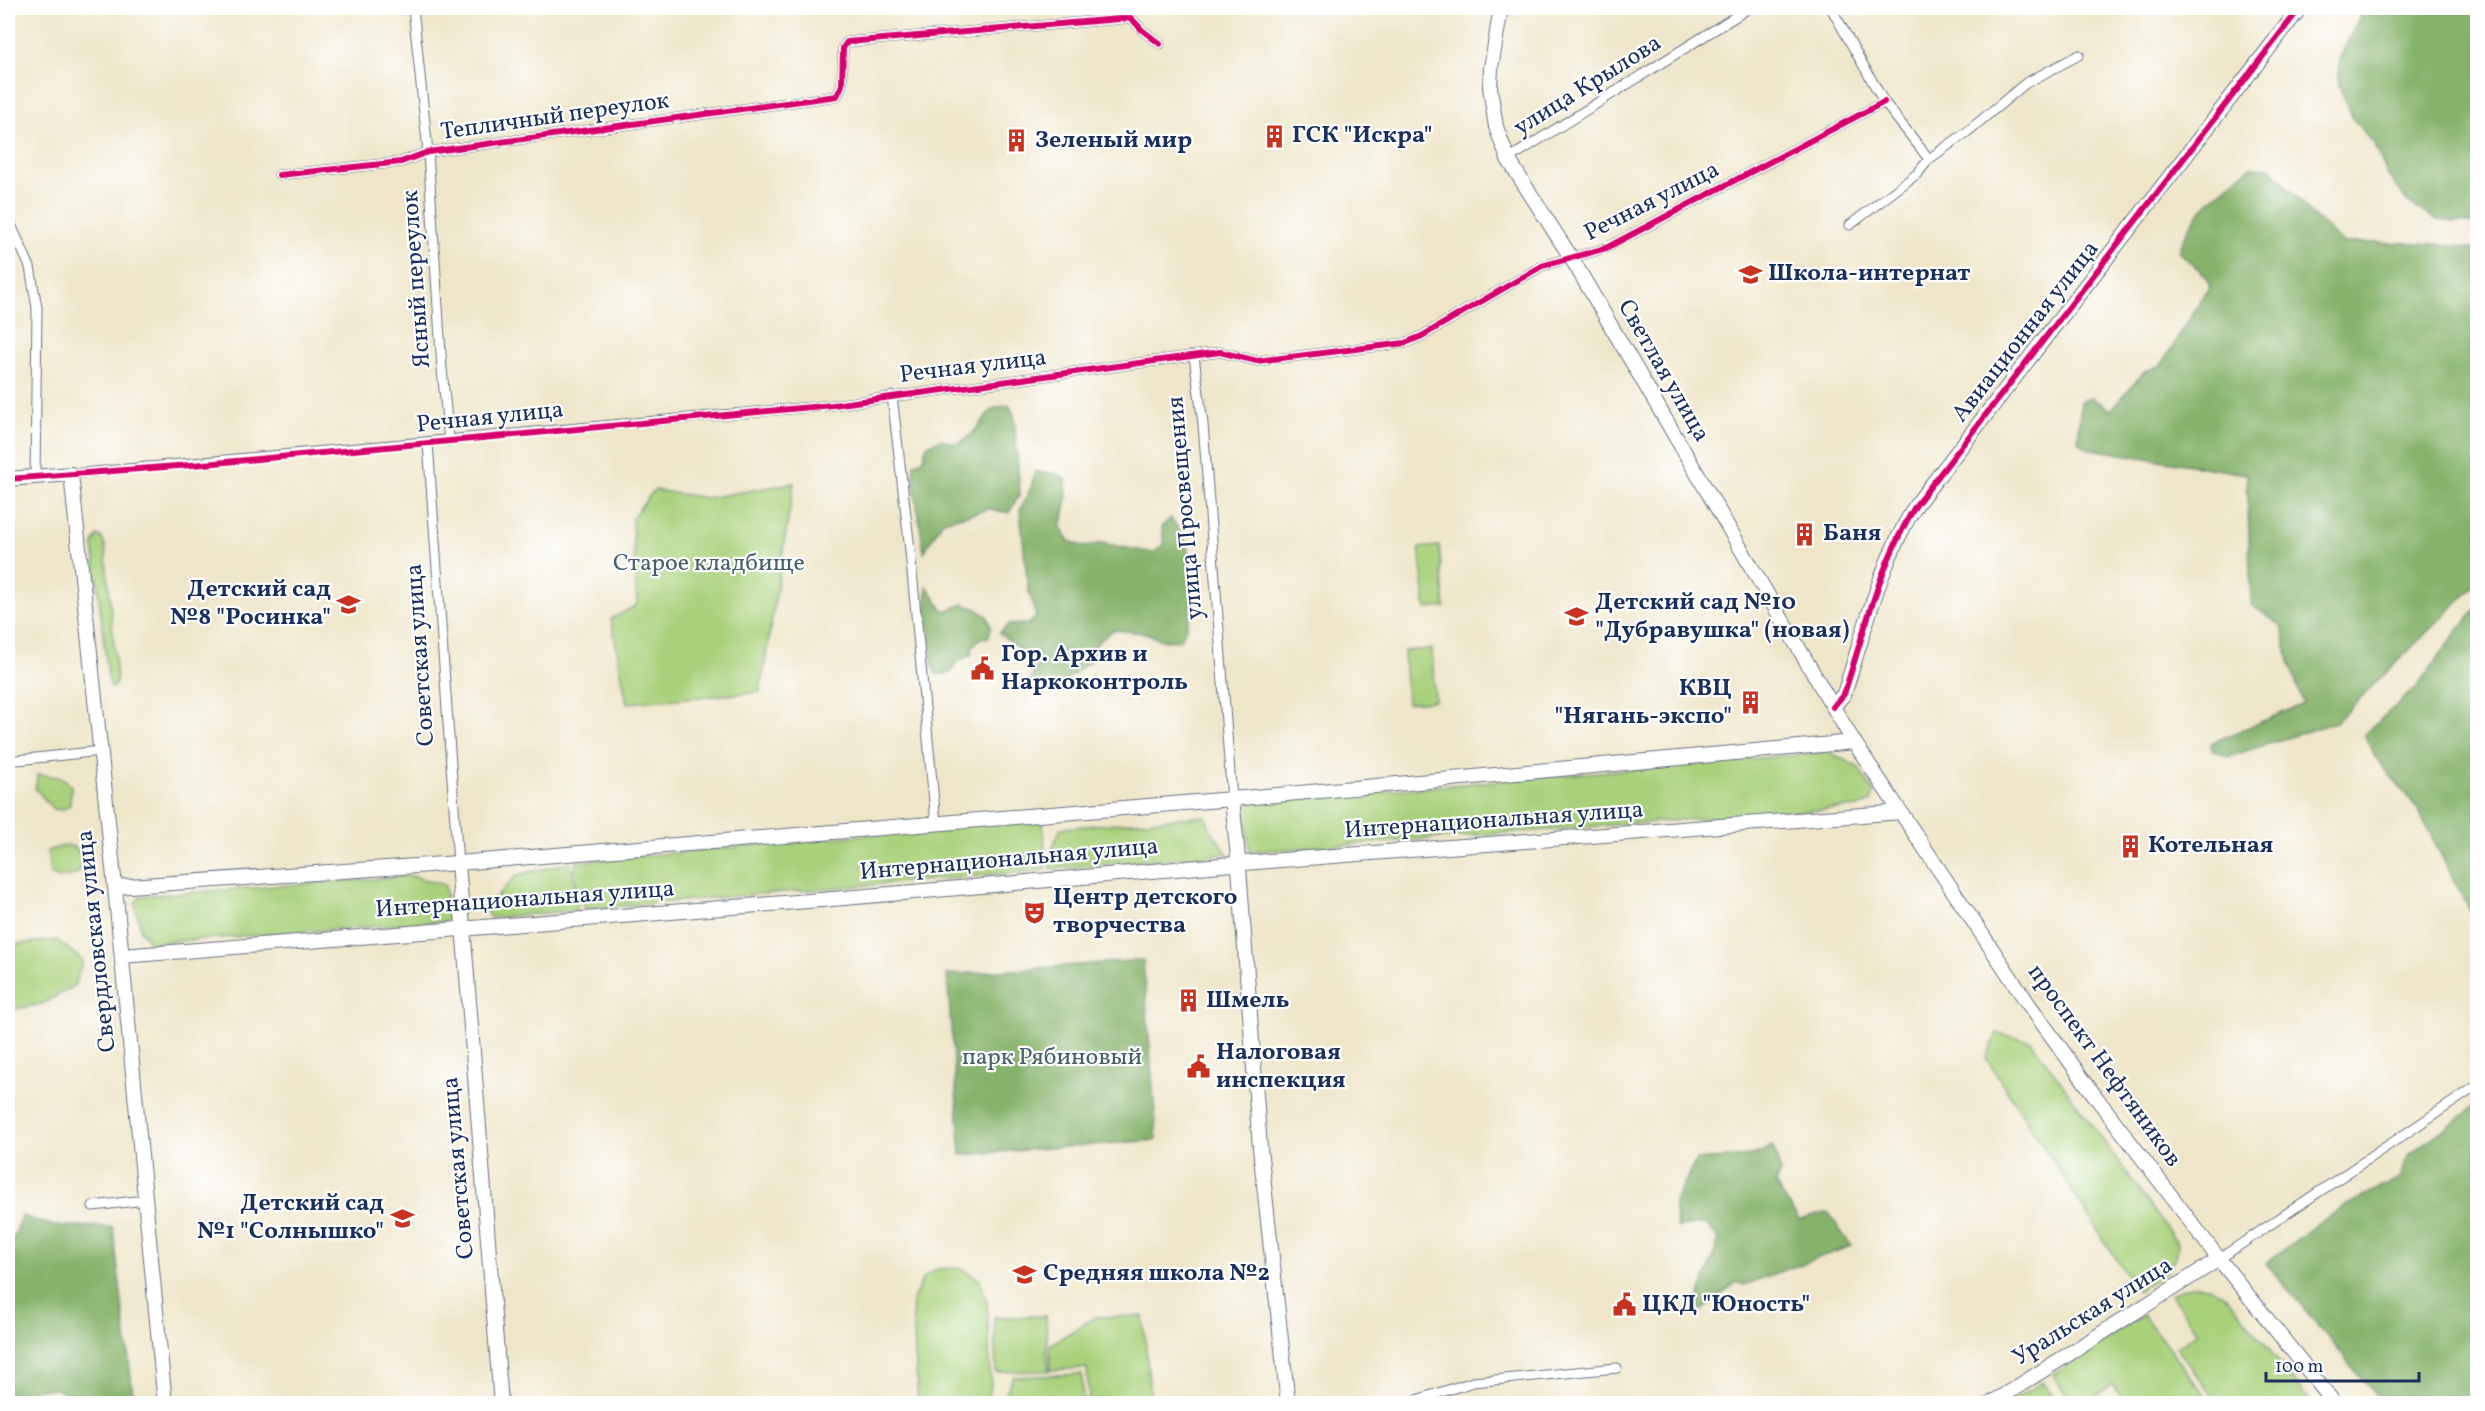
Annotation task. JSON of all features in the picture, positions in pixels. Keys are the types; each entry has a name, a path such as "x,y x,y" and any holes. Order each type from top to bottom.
{"main road":[{"name":"Светлая улица","path":"1501,8 1490,87 1496,127 1508,159 1572,259 1854,742"},
{"name":"Авиационная улица","path":"1833,707 1844,694 1879,584 1894,546 1916,506 2300,8"},
{"name":"Речная улица","path":"8,479 71,474"},
{"name":"Свердловская улица","path":"71,474 122,956 165,1404"},
{"name":"Интернациональная улица","path":"115,887 458,863 1232,799 1854,742"},
{"name":"проспект Нефтяников","path":"1854,742 2041,1021 2095,1096 2219,1259 2335,1404"},
{"path":"1232,799 1239,863 1259,1138 1288,1404"},
{"name":"Интернациональная улица","path":"122,956 1239,863 1901,812"},
{"name":"Советская улица","path":"458,863 501,1404"},
{"name":"Уральская улица","path":"1990,1404 2219,1259"}],"street":[{"name":"Ясный переулок","path":"413,8 428,152 449,441"},
{"name":"улица Крылова","path":"1508,159 1749,8"},
{"path":"1831,8 1884,102 1929,159"},
{"name":"Тепличный переулок","path":"279,175 401,162 428,152 837,96 842,85 843,48 848,42 1131,18 1160,44"},
{"path":"1850,225 1918,173 1929,159 1967,132 2026,83 2079,55"},
{"name":"Речная улица","path":"71,474 844,404 1220,352 1257,361 1405,343 1422,336 1542,266 1606,248 1884,102"},
{"path":"8,218 30,267 37,308 34,477"},
{"name":"улица Просвещения","path":"1194,356 1203,424 1232,799"},
{"path":"892,396 909,541 936,823"},
{"name":"Советская улица","path":"428,443 458,863"},
{"path":"8,761 101,751"},
{"path":"2219,1259 2478,1084"},
{"path":"93,1206 145,1200"},
{"path":"1404,1404 1473,1382 1617,1368"}],"green space":[{"path":"2364,8 2477,8 2477,224 2436,220 2407,202 2387,174 2375,145 2353,119 2339,86 2340,57"},
{"path":"2251,167 2271,168 2310,213 2343,243 2427,243 2477,249 2478,582 2336,722 2228,757 2212,750 2211,743 2303,704 2289,661 2282,626 2251,605 2247,474 2090,449 2078,441 2081,401 2092,398 2111,410 2144,372 2161,365 2210,286 2205,275 2179,252 2184,238 2208,204"},
{"path":"1009,405 1014,416 1020,494 1009,513 990,509 943,521 924,552 914,486 914,464 924,459 926,446 941,439 953,443 960,442 976,430 992,409"},
{"path":"1035,472 1055,473 1066,479 1067,499 1061,528 1069,541 1084,547 1102,543 1153,553 1164,545 1162,526 1171,518 1185,540 1192,579 1191,607 1185,631 1179,640 1164,641 1146,633 1113,630 1097,643 1091,660 1065,681 1028,687 1037,665 1019,655 1017,647 999,633 1008,625 1029,624 1036,617 1028,588 1020,510"},
{"name":"Старое кладбище","path":"794,483 760,692 627,703 611,619 637,605 632,518 654,490 707,498"},
{"path":"97,536 101,537 105,545 117,679 114,687 111,688 93,544"},
{"path":"1439,546 1445,607 1426,609 1419,548"},
{"path":"927,587 945,611 963,604 975,608 987,616 991,628 989,637 980,638 973,646 971,655 956,662 951,673 936,674 933,669 926,602"},
{"path":"2477,609 2477,922 2417,808 2375,757 2364,734 2417,687 2461,626"},
{"path":"1432,649 1435,701 1407,703 1404,651"},
{"path":"1829,752 1858,767 1874,792 1871,802 1858,807 1250,852 1243,803"},
{"path":"38,774 63,778 71,786 70,805 62,810 53,809 35,788"},
{"path":"1205,816 1211,830 1228,854 1051,869 1051,851 1061,828"},
{"path":"1043,818 1046,870 584,909 576,880 576,862"},
{"path":"66,845 76,849 82,860 77,874 59,878 50,874 47,851"},
{"path":"568,863 571,865 578,910 490,918 485,909 517,875"},
{"path":"412,876 445,885 449,921 150,943 141,931 135,903 141,896"},
{"path":"57,940 83,961 74,986 42,1004 8,1010 8,945"},
{"name":"парк Рябиновый","path":"1143,960 1157,1140 961,1155 947,975"},
{"path":"1997,1033 2031,1041 2178,1244 2173,1261 2165,1273 2137,1291 1986,1058"},
{"path":"2477,1101 2477,1403 2382,1403 2266,1263 2346,1206 2400,1179 2409,1154 2465,1114"},
{"path":"1773,1146 1781,1172 1775,1183 1799,1220 1828,1212 1851,1246 1744,1285 1737,1282 1701,1311 1697,1303 1719,1239 1706,1224 1677,1227 1674,1204 1696,1160 1751,1156"},
{"path":"22,1216 55,1226 113,1227 134,1403 73,1403 72,1397 57,1389 33,1389 33,1403 8,1403 8,1252"},
{"path":"961,1268 980,1280 987,1302 991,1387 985,1403 918,1403 912,1302 923,1278 936,1269"},
{"path":"2196,1286 2209,1287 2227,1297 2312,1403 2218,1403 2176,1348 2198,1332 2171,1295 2180,1289"},
{"path":"2143,1315 2211,1403 2125,1403 2113,1384 2089,1400 2085,1396 2078,1401 2069,1400 2053,1374"},
{"path":"1046,1316 1048,1371 996,1372 994,1317"},
{"path":"1143,1316 1151,1403 1089,1403 1087,1368 1050,1370 1050,1345 1095,1317"},
{"path":"1082,1374 1083,1403 1001,1403 1013,1377"},
{"path":"2043,1382 2057,1403 2007,1403"}],"cycle path":[{"path":"1833,707 1844,694 1883,573 1903,527 1916,505 2300,8"},
{"path":"279,175 401,162 428,152 837,96 842,85 843,48 847,42 1131,18 1160,44"},
{"path":"8,479 204,464 833,405 1220,352 1257,361 1405,343 1422,336 1542,266 1606,248 1884,102"}],"place":[{"name":"ГСК \"Искра\"","path":"1274,136"},
{"name":"Зеленый мир","path":"1017,141"},
{"name":"Школа-интернат","path":"1750,274"},
{"name":"Баня","path":"1805,534"},
{"name":"Детский сад №8 \"Росинка\"","path":"349,604"},
{"name":"Детский сад №10 \"Дубравушка\" (новая)","path":"1577,617"},
{"name":"Гор. Архив и Наркоконтроль","path":"983,669"},
{"name":"КВЦ \"Нягань-экспо\"","path":"1750,703"},
{"name":"Котельная","path":"2130,846"},
{"name":"Центр детского творчества","path":"1035,912"},
{"name":"Шмель","path":"1188,1001"},
{"name":"Налоговая инспекция","path":"1198,1067"},
{"name":"Детский сад №1 \"Солнышко\"","path":"402,1218"},
{"name":"Средняя школа №2","path":"1025,1274"},
{"name":"ЦКД \"Юность\"","path":"1624,1305"}]}
